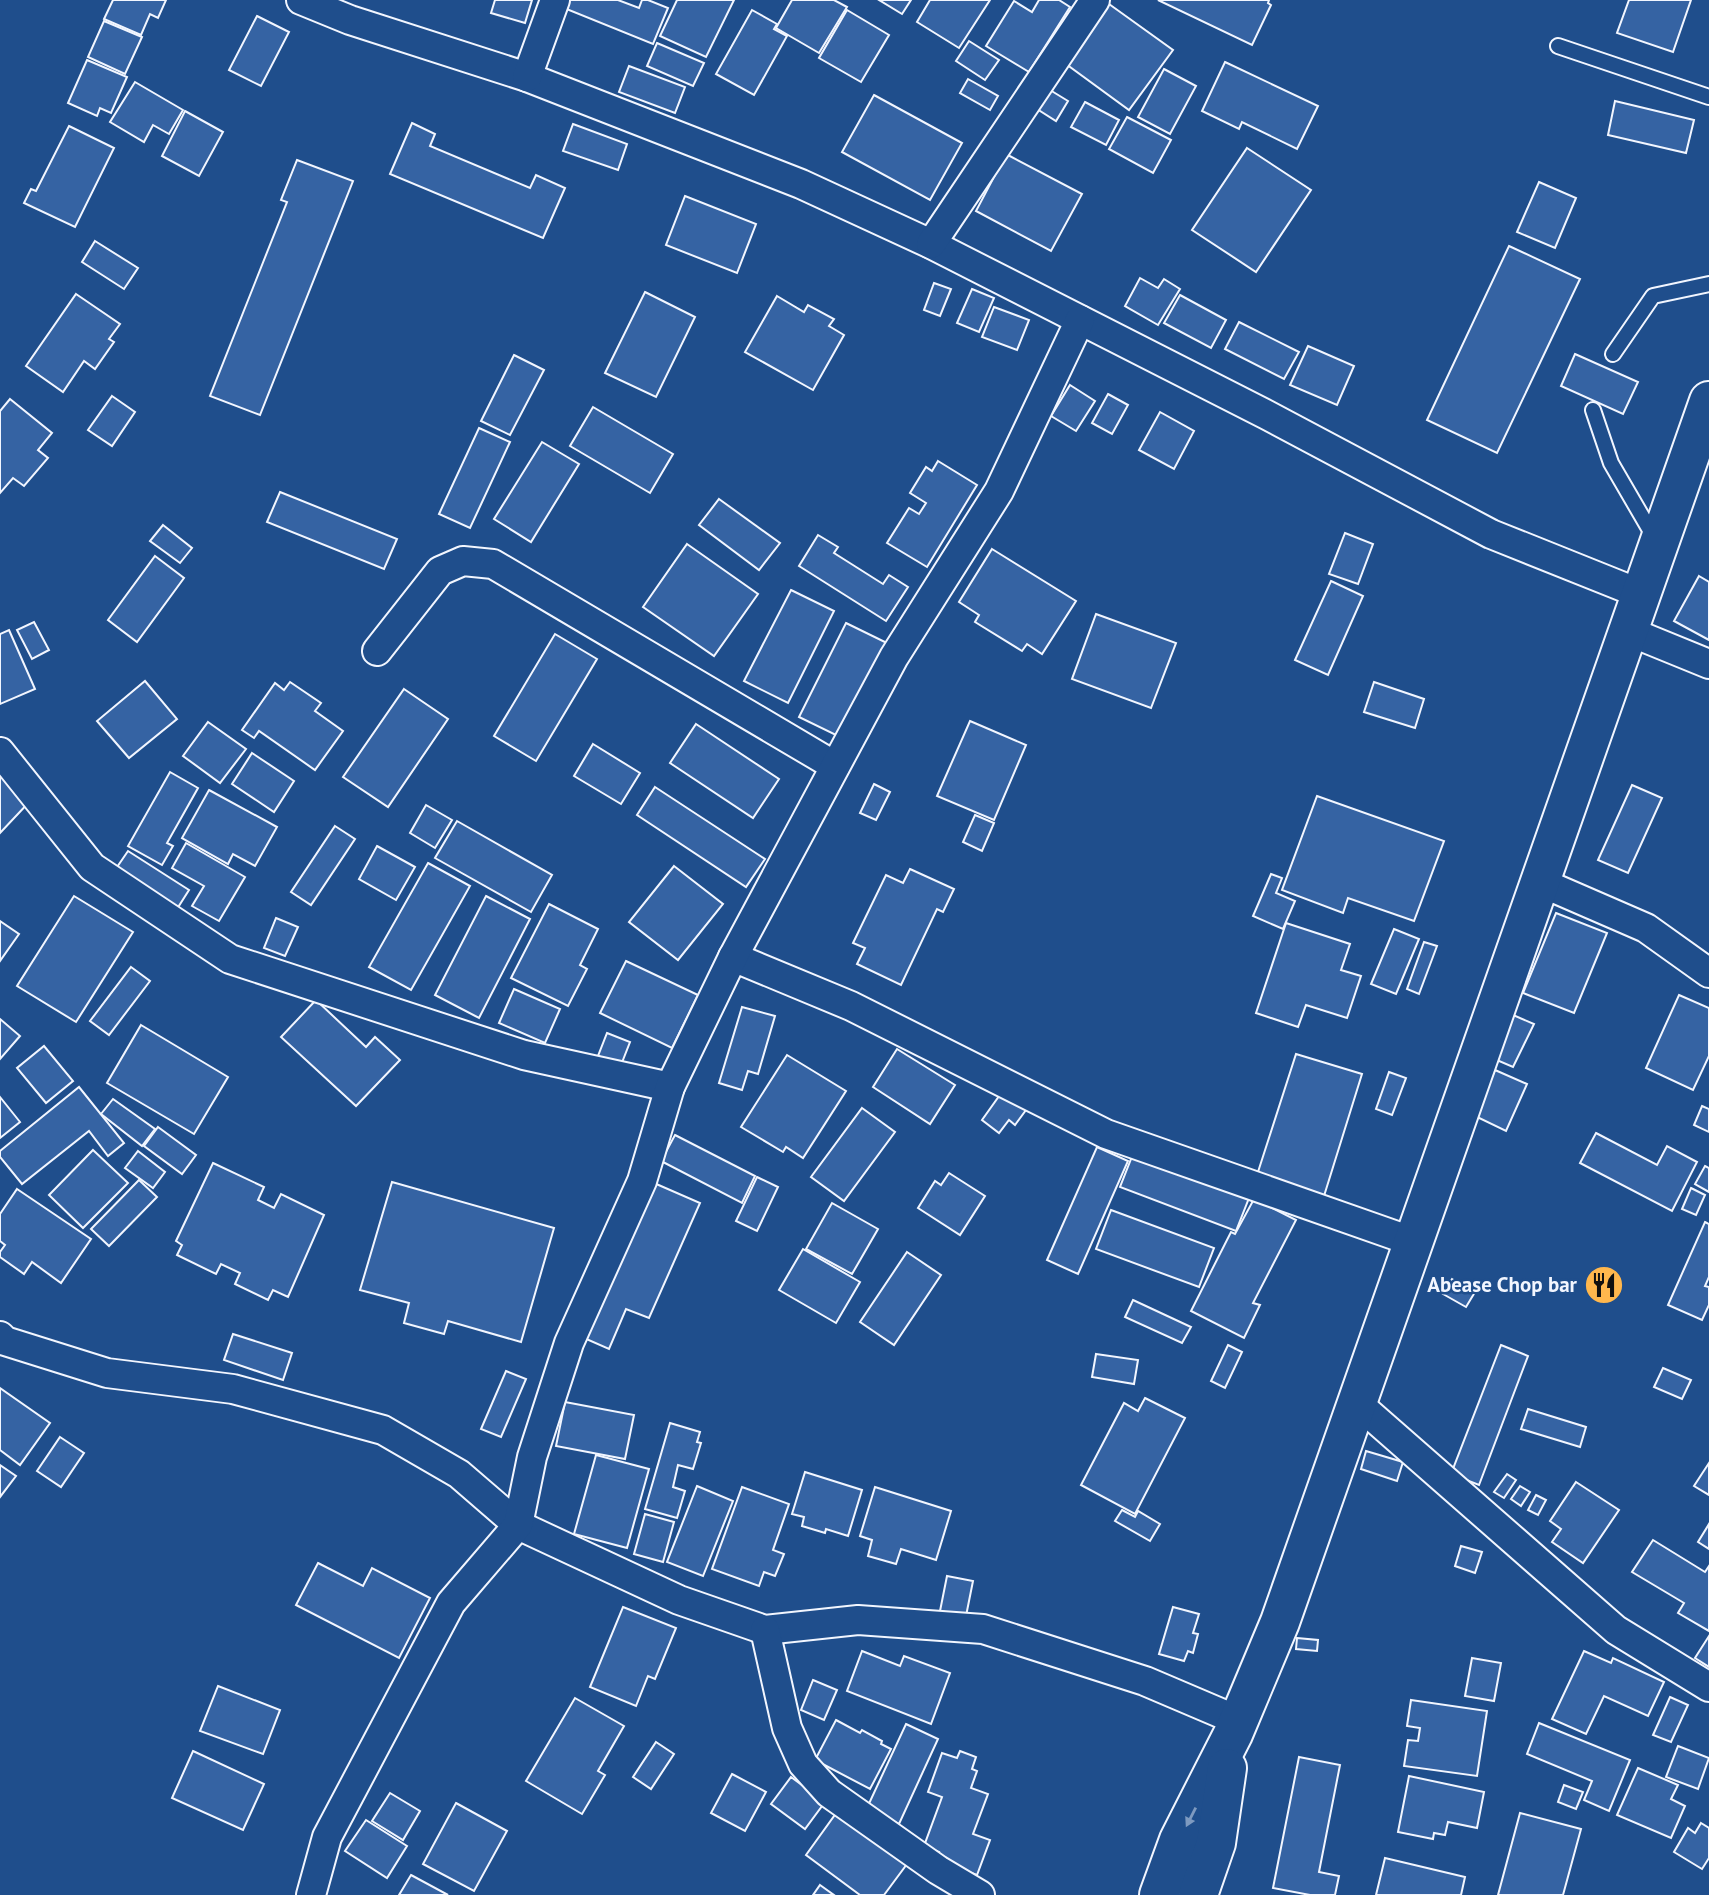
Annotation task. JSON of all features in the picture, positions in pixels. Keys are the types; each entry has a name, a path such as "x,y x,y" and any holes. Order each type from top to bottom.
{"highway":[{"path":"1159,1895 1179,1840 1236,1728 1280,1622 1709,401"},
{"path":"1198,1895 1216,1843 1236,1728"}],"street":[{"path":"301,0 350,20 527,77 801,184 931,244 1267,415 1491,534 1641,594"},
{"path":"527,77 555,0"},
{"path":"931,244 1095,0"},
{"path":"311,1895 327,1837 450,1602 518,1525 532,1457 569,1343 642,1181 670,1087 733,957 894,657 999,491 1080,320"},
{"path":"377,651 440,571 463,561 493,564 835,766"},
{"path":"1628,631 1709,664"},
{"path":"0,752 92,867 230,959 524,1055 670,1087"},
{"path":"1540,882 1646,928 1709,973"},
{"path":"733,957 851,1006 1106,1134 1414,1242"},
{"path":"0,1336 5,1340 107,1373 233,1389 383,1430 459,1474 518,1525 679,1600 765,1630 858,1620 984,1629 1069,1654 1145,1681 1236,1728"},
{"path":"1357,1403 1616,1630 1709,1687"},
{"path":"765,1630 787,1728 803,1764 829,1793 938,1870 980,1895"}],"lane":[{"path":"1558,46 1709,97"},
{"path":"1613,354 1653,296 1709,284"},
{"path":"1592,410 1611,463 1659,544"}],"building":[{"path":"113,0 166,0 158,18 150,14 141,35 104,19"},
{"path":"495,0 532,0 525,23 491,13"},
{"path":"568,0 618,0 639,8 642,0 648,0 668,8 653,44 564,8"},
{"path":"677,0 734,0 706,57 660,36"},
{"path":"792,0 834,0 847,7 819,53 776,28"},
{"path":"879,0 911,0 902,14"},
{"path":"930,0 990,0 959,48 917,22"},
{"path":"1039,0 1059,0 1070,7 1029,72 986,46 1014,1 1032,12"},
{"path":"1158,0 1269,0 1271,5 1252,45"},
{"path":"1629,0 1691,0 1673,52 1617,33"},
{"path":"1109,4 1173,50 1129,110 1066,64"},
{"path":"752,10 777,24 774,29 787,36 754,95 716,74"},
{"path":"847,10 889,35 861,82 819,58"},
{"path":"257,16 289,32 261,86 229,70"},
{"path":"104,21 142,37 125,74 88,57"},
{"path":"969,41 999,60 985,80 956,61"},
{"path":"657,43 704,63 693,86 647,66"},
{"path":"87,60 127,77 111,113 100,108 97,116 68,103"},
{"path":"1225,62 1318,106 1297,149 1242,122 1239,129 1202,111"},
{"path":"629,66 685,87 675,113 619,92"},
{"path":"1164,69 1196,86 1170,134 1138,117"},
{"path":"968,79 998,96 990,110 960,93"},
{"path":"135,82 183,110 169,134 153,125 144,142 110,122"},
{"path":"1050,90 1068,101 1056,121 1037,109"},
{"path":"874,95 962,143 930,200 842,152"},
{"path":"1615,101 1694,120 1686,153 1608,135"},
{"path":"1085,102 1119,120 1106,145 1071,127"},
{"path":"185,111 223,132 199,176 162,156"},
{"path":"1127,117 1171,140 1153,173 1109,149"},
{"path":"412,123 435,134 430,146 530,188 536,175 565,188 543,238 390,174"},
{"path":"573,124 627,144 618,170 563,151"},
{"path":"69,126 114,148 75,227 24,203 31,189 36,191"},
{"path":"1247,148 1311,190 1256,272 1192,230"},
{"path":"1006,154 1082,194 1051,251 976,211"},
{"path":"297,160 353,181 260,415 210,396 287,202 281,200"},
{"path":"1539,182 1576,198 1555,248 1517,232"},
{"path":"685,196 756,224 737,273 666,245"},
{"path":"95,241 138,268 124,289 82,262"},
{"path":"1509,246 1580,279 1497,453 1427,420"},
{"path":"1140,278 1158,288 1164,279 1180,289 1158,325 1125,306"},
{"path":"934,283 951,289 940,316 924,310"},
{"path":"972,289 994,298 979,332 957,323"},
{"path":"645,292 695,317 656,397 605,373"},
{"path":"76,294 120,324 109,339 114,342 95,369 84,361 63,392 26,366"},
{"path":"1180,295 1226,320 1211,348 1164,323"},
{"path":"777,296 804,312 808,305 834,319 829,326 844,335 813,390 745,352"},
{"path":"994,307 1029,320 1017,350 982,337"},
{"path":"1239,322 1299,352 1284,379 1225,349"},
{"path":"1308,346 1354,366 1337,405 1290,385"},
{"path":"1575,354 1638,382 1623,414 1561,386"},
{"path":"514,355 544,370 510,435 481,421"},
{"path":"1070,385 1095,401 1076,431 1051,416"},
{"path":"1108,394 1128,405 1112,434 1092,423"},
{"path":"112,396 135,412 112,446 88,430"},
{"path":"10,399 52,433 38,450 48,458 24,486 13,478 0,493 0,411"},
{"path":"593,407 673,454 650,493 570,446"},
{"path":"1160,412 1194,431 1174,469 1139,450"},
{"path":"479,428 510,442 470,528 439,514"},
{"path":"542,442 579,464 531,542 494,519"},
{"path":"938,461 977,485 927,567 887,543 909,508 919,514 926,503 910,493 926,467 932,471"},
{"path":"280,492 397,539 384,569 267,522"},
{"path":"719,499 780,543 759,570 699,525"},
{"path":"163,525 192,548 180,563 150,541"},
{"path":"1345,533 1373,544 1358,584 1329,574"},
{"path":"818,535 838,547 834,553 883,584 889,575 908,587 886,621 799,566"},
{"path":"687,544 758,594 714,656 643,607"},
{"path":"992,549 1076,601 1042,654 1027,644 1022,651 975,622 979,615 959,602"},
{"path":"155,556 184,578 137,642 108,620"},
{"path":"1699,576 1709,582 1709,640 1674,621"},
{"path":"1331,581 1363,596 1328,675 1295,660"},
{"path":"791,590 834,611 788,703 744,681"},
{"path":"1096,614 1176,643 1151,708 1072,679"},
{"path":"34,622 49,650 32,659 17,630"},
{"path":"846,623 889,644 842,738 799,717"},
{"path":"9,630 35,689 0,704 0,634"},
{"path":"555,634 597,659 536,761 494,736"},
{"path":"145,681 177,719 129,758 97,721"},
{"path":"290,682 321,703 315,711 343,731 315,770 259,731 254,738 242,730 275,683 284,690"},
{"path":"1374,682 1424,699 1415,728 1364,712"},
{"path":"404,689 448,719 388,807 343,777"},
{"path":"970,721 1026,745 994,820 937,796"},
{"path":"208,722 246,749 220,783 183,756"},
{"path":"696,724 779,779 753,818 670,763"},
{"path":"593,744 640,773 621,804 574,776"},
{"path":"252,753 294,781 274,812 232,784"},
{"path":"0,769 32,799 0,833"},
{"path":"170,772 198,788 167,843 173,846 162,865 128,846"},
{"path":"874,784 890,792 876,820 860,813"},
{"path":"1632,785 1662,798 1628,873 1598,860"},
{"path":"655,787 765,859 746,887 637,815"},
{"path":"209,790 277,827 255,866 233,854 228,864 182,838"},
{"path":"1317,796 1444,841 1414,921 1348,898 1343,913 1282,890"},
{"path":"426,805 452,820 435,848 410,833"},
{"path":"975,815 994,823 982,851 963,842"},
{"path":"457,821 552,875 531,912 435,858"},
{"path":"335,826 355,839 311,905 291,892"},
{"path":"186,843 245,877 219,921 192,906 204,886 172,868"},
{"path":"377,846 415,867 396,900 359,879"},
{"path":"128,851 189,890 175,912 113,873"},
{"path":"428,863 470,886 411,990 369,967"},
{"path":"674,866 723,904 678,960 629,922"},
{"path":"910,869 954,889 943,912 937,909 901,985 857,964 865,948 853,943 886,875 903,883"},
{"path":"1271,874 1282,878 1276,893 1295,901 1283,929 1253,916"},
{"path":"74,896 133,932 76,1022 17,986"},
{"path":"486,896 530,919 479,1018 435,995"},
{"path":"549,904 598,929 580,965 587,969 568,1006 511,978"},
{"path":"1556,913 1607,933 1574,1013 1523,993"},
{"path":"276,918 298,927 285,956 264,948"},
{"path":"0,921 19,934 0,961"},
{"path":"1286,923 1350,944 1341,970 1361,976 1347,1018 1306,1005 1298,1027 1256,1013"},
{"path":"1394,929 1419,939 1396,994 1371,984"},
{"path":"1424,942 1437,946 1419,994 1407,989"},
{"path":"626,961 698,995 672,1048 600,1013"},
{"path":"131,967 150,981 109,1035 90,1021"},
{"path":"514,989 560,1009 545,1043 499,1023"},
{"path":"1679,995 1709,1008 1709,1056 1693,1090 1646,1068"},
{"path":"316,1000 366,1047 375,1037 400,1060 356,1106 281,1037"},
{"path":"742,1007 775,1016 758,1074 748,1071 742,1090 719,1083"},
{"path":"1513,1015 1534,1024 1513,1067 1492,1058"},
{"path":"0,1019 20,1036 0,1059"},
{"path":"141,1025 228,1077 194,1134 107,1083"},
{"path":"607,1033 630,1042 621,1065 598,1056"},
{"path":"44,1046 73,1081 46,1103 17,1068"},
{"path":"897,1049 955,1085 930,1124 873,1087"},
{"path":"1296,1054 1362,1074 1324,1196 1257,1175"},
{"path":"787,1055 846,1091 803,1158 786,1147 783,1152 741,1127"},
{"path":"1495,1070 1527,1084 1506,1131 1475,1116"},
{"path":"1389,1072 1406,1078 1392,1115 1376,1109"},
{"path":"79,1087 124,1143 108,1156 89,1131 22,1184 0,1157 0,1151"},
{"path":"1002,1092 1026,1110 1015,1125 1009,1120 999,1133 982,1120"},
{"path":"0,1097 20,1122 0,1138"},
{"path":"113,1099 155,1129 142,1146 101,1114"},
{"path":"1702,1106 1709,1109 1709,1132 1694,1125"},
{"path":"862,1108 895,1132 844,1201 811,1177"},
{"path":"158,1127 196,1155 182,1174 144,1146"},
{"path":"1596,1133 1657,1165 1667,1146 1697,1162 1672,1211 1580,1163"},
{"path":"675,1135 755,1176 742,1203 661,1161"},
{"path":"1097,1147 1128,1161 1078,1274 1047,1260"},
{"path":"93,1150 128,1183 83,1228 49,1195"},
{"path":"138,1151 165,1172 153,1188 125,1168"},
{"path":"1133,1154 1249,1198 1236,1231 1120,1187"},
{"path":"213,1163 264,1187 258,1200 274,1208 281,1194 324,1215 288,1297 273,1290 268,1300 235,1284 240,1273 221,1264 216,1274 177,1255 182,1245 176,1241"},
{"path":"1705,1166 1709,1168 1709,1192 1695,1184"},
{"path":"949,1173 985,1196 960,1235 918,1208 935,1181 941,1185"},
{"path":"757,1177 778,1187 757,1231 736,1221"},
{"path":"139,1180 157,1197 109,1246 91,1229"},
{"path":"392,1182 554,1228 521,1342 448,1321 444,1334 404,1323 409,1303 360,1290"},
{"path":"654,1183 700,1203 649,1318 626,1309 609,1349 584,1338"},
{"path":"1691,1188 1705,1195 1696,1215 1682,1209"},
{"path":"17,1189 91,1239 61,1283 32,1262 24,1274 0,1257 5,1245 0,1241 0,1214"},
{"path":"1254,1199 1296,1220 1253,1303 1260,1305 1244,1338 1191,1311 1231,1232 1235,1234"},
{"path":"832,1203 878,1229 852,1274 806,1249"},
{"path":"1111,1210 1214,1248 1199,1287 1096,1249"},
{"path":"1705,1222 1709,1224 1709,1277 1705,1286 1709,1287 1709,1305 1702,1320 1668,1305"},
{"path":"803,1249 860,1282 836,1323 779,1290"},
{"path":"907,1252 941,1275 894,1345 860,1322"},
{"path":"1452,1279 1475,1292 1466,1307 1443,1294"},
{"path":"1133,1300 1191,1327 1182,1343 1125,1317"},
{"path":"233,1334 292,1353 283,1380 224,1360"},
{"path":"1228,1345 1242,1352 1225,1388 1211,1381"},
{"path":"1501,1345 1528,1356 1479,1485 1451,1474"},
{"path":"1096,1354 1138,1360 1134,1384 1092,1377"},
{"path":"1663,1368 1691,1380 1682,1399 1654,1387"},
{"path":"506,1371 526,1379 501,1437 481,1429"},
{"path":"0,1388 50,1423 20,1465 0,1450"},
{"path":"1145,1398 1185,1418 1135,1514 1081,1485 1124,1403 1138,1411"},
{"path":"565,1402 634,1415 625,1459 556,1446"},
{"path":"1528,1409 1586,1427 1580,1447 1521,1429"},
{"path":"670,1423 700,1432 697,1442 701,1443 693,1469 678,1465 673,1487 685,1491 677,1518 645,1509"},
{"path":"60,1437 84,1453 61,1487 37,1471"},
{"path":"1366,1451 1403,1462 1397,1481 1361,1469"},
{"path":"596,1455 649,1469 627,1548 574,1534"},
{"path":"1709,1463 1709,1495 1694,1486"},
{"path":"0,1465 16,1476 0,1497"},
{"path":"805,1472 862,1490 848,1536 826,1529 825,1533 802,1526 804,1517 792,1514"},
{"path":"1507,1474 1516,1480 1504,1498 1494,1492"},
{"path":"1576,1482 1619,1510 1583,1563 1552,1542 1561,1529 1550,1521"},
{"path":"697,1486 733,1501 703,1576 667,1562"},
{"path":"1520,1486 1530,1492 1521,1506 1511,1499"},
{"path":"742,1487 789,1504 773,1550 784,1554 775,1576 764,1572 759,1586 712,1569"},
{"path":"875,1487 951,1511 936,1560 901,1549 896,1564 868,1556 872,1540 860,1536"},
{"path":"1536,1495 1546,1500 1538,1515 1528,1510"},
{"path":"1122,1510 1135,1517 1138,1511 1160,1524 1150,1541 1115,1521"},
{"path":"645,1514 674,1522 663,1562 634,1554"},
{"path":"1709,1524 1709,1549 1698,1542"},
{"path":"1653,1540 1705,1572 1709,1566 1709,1631 1678,1613 1684,1603 1632,1572"},
{"path":"1461,1546 1482,1552 1475,1573 1455,1566"},
{"path":"318,1563 363,1586 372,1568 430,1598 399,1658 296,1605"},
{"path":"947,1576 973,1581 966,1616 940,1611"},
{"path":"623,1607 676,1628 655,1679 648,1676 636,1706 590,1687"},
{"path":"1173,1607 1199,1614 1193,1633 1198,1634 1193,1653 1188,1651 1184,1661 1159,1654"},
{"path":"1709,1636 1709,1667 1695,1658"},
{"path":"1297,1638 1318,1640 1317,1651 1296,1649"},
{"path":"862,1651 900,1666 904,1656 950,1673 931,1724 847,1691"},
{"path":"1584,1651 1611,1663 1613,1658 1664,1682 1648,1716 1604,1696 1586,1734 1552,1719"},
{"path":"1472,1658 1501,1663 1494,1701 1465,1696"},
{"path":"813,1680 837,1690 824,1720 801,1710"},
{"path":"218,1686 280,1710 263,1754 200,1731"},
{"path":"1670,1697 1688,1705 1671,1742 1653,1735"},
{"path":"575,1698 624,1726 598,1771 605,1775 582,1814 526,1781"},
{"path":"1411,1700 1487,1711 1477,1776 1404,1766 1408,1740 1418,1741 1420,1728 1407,1726"},
{"path":"836,1720 860,1733 862,1730 891,1749 870,1789 815,1760"},
{"path":"1539,1723 1630,1760 1609,1811 1584,1800 1592,1781 1527,1754"},
{"path":"906,1724 938,1739 899,1824 866,1810"},
{"path":"656,1742 674,1754 651,1789 633,1777"},
{"path":"1678,1746 1709,1758 1698,1789 1666,1777"},
{"path":"193,1751 264,1784 243,1830 172,1798"},
{"path":"960,1751 976,1757 972,1769 977,1771 971,1788 988,1794 973,1834 990,1840 977,1875 935,1860 939,1852 924,1846 942,1797 928,1792 942,1753 957,1758"},
{"path":"1299,1757 1340,1765 1319,1872 1339,1876 1335,1895 1310,1895 1273,1888"},
{"path":"1638,1768 1678,1785 1671,1799 1685,1806 1671,1838 1617,1815"},
{"path":"732,1774 766,1792 745,1831 711,1813"},
{"path":"1409,1776 1484,1792 1477,1828 1448,1822 1445,1835 1434,1833 1433,1839 1398,1832"},
{"path":"791,1777 825,1802 805,1829 771,1804"},
{"path":"1564,1785 1583,1792 1576,1809 1558,1802"},
{"path":"390,1793 420,1811 403,1840 372,1821"},
{"path":"456,1803 507,1831 474,1891 423,1864"},
{"path":"837,1812 907,1864 884,1895 860,1895 806,1855"},
{"path":"1520,1813 1581,1829 1563,1895 1498,1895"},
{"path":"366,1820 407,1846 387,1878 345,1851"},
{"path":"1701,1823 1709,1828 1709,1858 1702,1869 1674,1852 1688,1828 1695,1833"},
{"path":"1385,1858 1465,1877 1461,1895 1376,1895"},
{"path":"411,1875 448,1895 399,1895"},
{"path":"820,1885 834,1895 813,1895"}],"place":[{"name":"Abease Chop bar","path":"1604,1285"}]}
